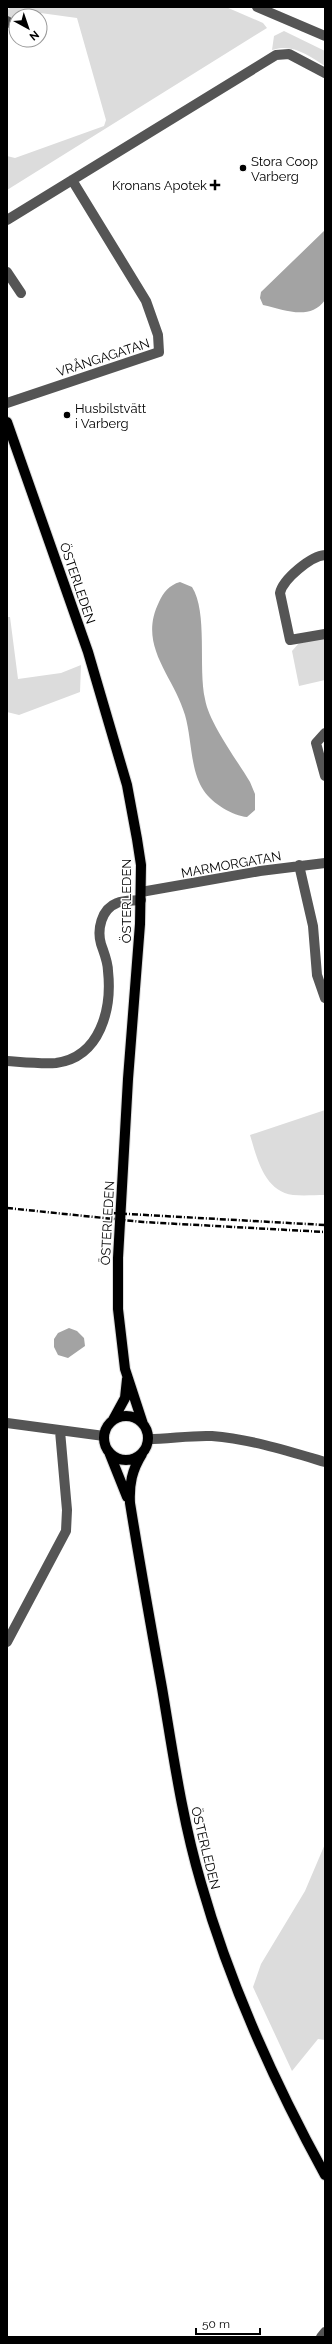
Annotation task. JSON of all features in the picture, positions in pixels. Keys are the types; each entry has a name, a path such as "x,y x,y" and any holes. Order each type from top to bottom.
{"main road":[{"name":"ÖSTERLEDEN","path":"7,422 88,652 127,785 137,839 141,896 132,1007 118,1258 118,1309 127,1375 148,1439 134,1468 129,1488 130,1506 180,1796 201,1882 221,1947 264,2056 294,2119 325,2175"},
{"name":"ÖSTERLEDEN","path":"127,1375 125,1398 121,1409 106,1428 104,1436 130,1506"},
{"path":"112,1421 121,1417 130,1416 143,1424"},
{"path":"108,1450 121,1460 132,1459 142,1454"}],"street":[{"path":"257,7 325,36"},
{"path":"7,220 276,55 290,54 325,73"},
{"name":"VRÅNGAGATAN","path":"7,403 159,352 158,335 146,301 72,180"},
{"path":"7,272 21,293"},
{"path":"325,555 311,560 289,578 282,586 280,593 290,640 325,634"},
{"path":"325,733 316,744 325,776"},
{"name":"MARMORGATAN","path":"7,1061 55,1063 78,1054 94,1042 103,1025 108,992 108,970 101,943 100,927 104,915 111,906 117,902 299,865 325,863"},
{"path":"299,865 313,926 318,975 325,998"},
{"path":"7,1423 104,1436"},
{"path":"7,1642 66,1531 67,1510 60,1431"},
{"path":"148,1439 191,1436 226,1437 266,1445 325,1462"},
{"path":"321,2337 325,2332"}],"shaded area":[{"path":"226,7 263,23 267,28 7,190 7,156 15,158 104,126 106,120 77,18 48,14 48,8 9,8"},
{"path":"284,31 325,51 325,66 300,51 286,48 272,50 274,36"},
{"path":"325,230 325,300 319,306 305,312 288,311 263,305 260,298 261,292"},
{"path":"180,582 192,587 197,598 200,611 203,686 208,709 224,741 250,782 255,794 255,810 247,817 229,811 217,804 208,796 199,783 185,715 155,647 152,633 153,618 159,602 167,590"},
{"path":"7,617 10,617 18,679 61,673 81,665 80,692 19,715 7,712"},
{"path":"325,638 325,680 299,686 292,651 299,643"},
{"path":"325,1110 325,1195 293,1195 283,1192 268,1180 263,1172 250,1135"},
{"path":"69,1328 77,1331 84,1338 85,1346 68,1358 58,1355 54,1347 54,1339 58,1333"},
{"path":"325,1844 325,2040 318,2039 292,2071 253,1987 261,1964 305,1891"}],"railway":[{"path":"7,1208 143,1222 325,1232"},
{"path":"110,1213 325,1225"}],"place":[{"name":"Stora Coop Varberg","path":"243,168"},
{"name":"Kronans Apotek","path":"215,185"},
{"name":"Husbilstvätt i Varberg","path":"67,415"}]}
